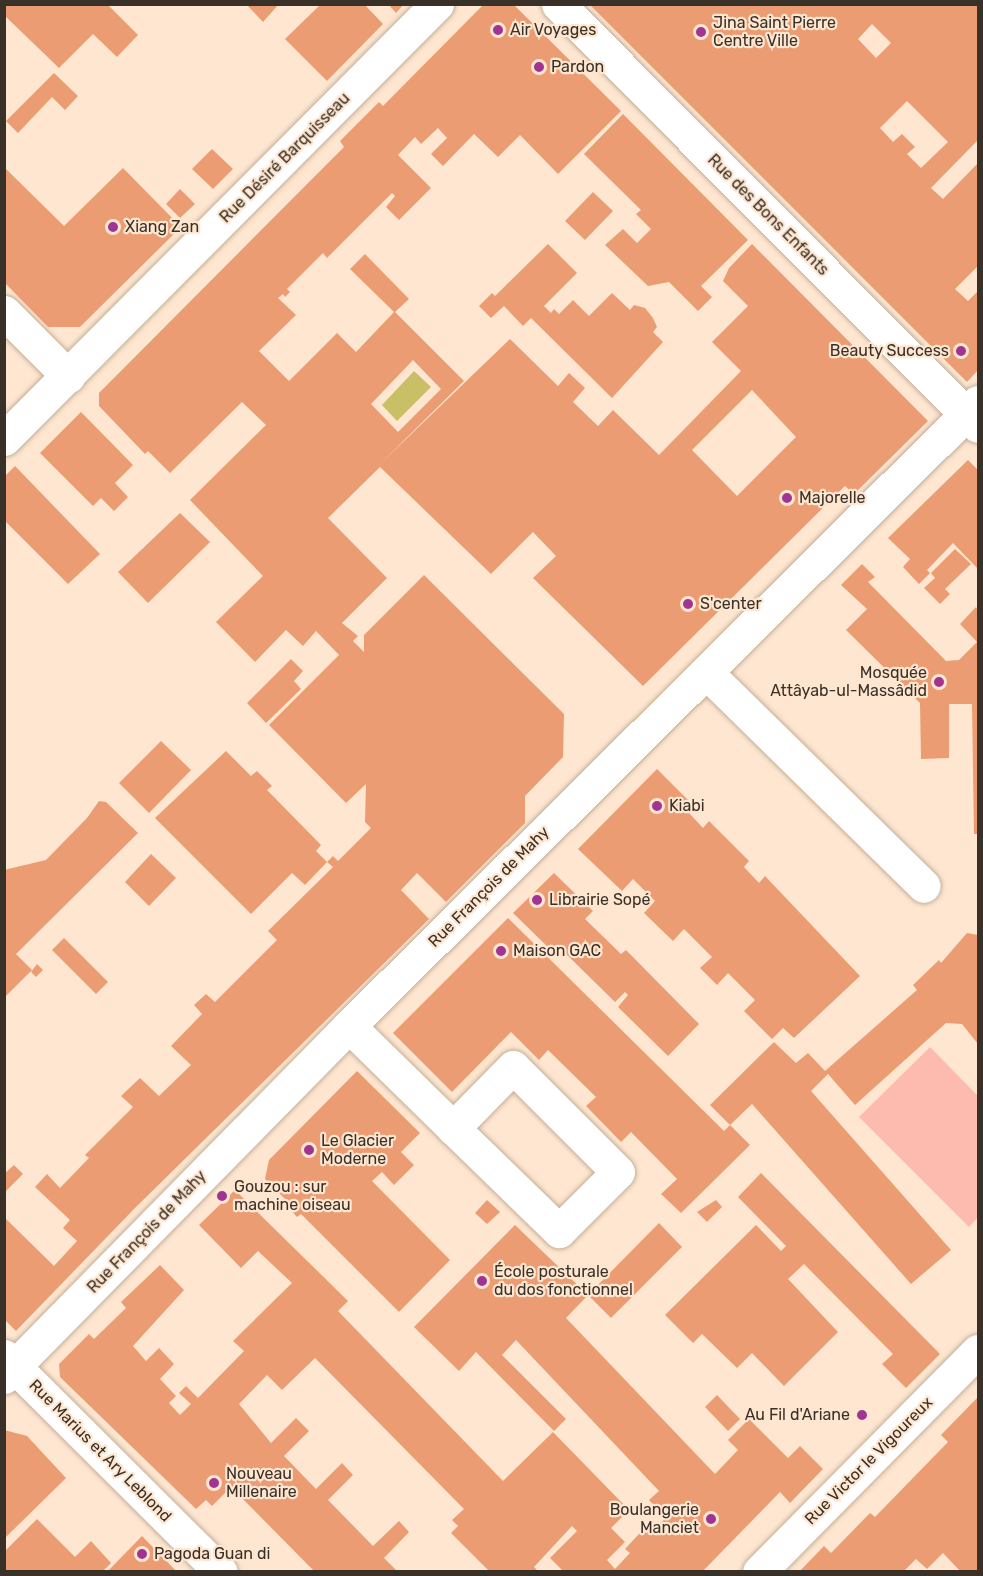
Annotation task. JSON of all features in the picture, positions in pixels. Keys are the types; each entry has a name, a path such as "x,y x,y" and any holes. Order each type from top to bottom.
{"street":[{"name":"Rue Désiré Barquisseau","path":"4,439 437,4"},
{"name":"Rue des Bons Enfants","path":"558,4 975,414"},
{"path":"4,312 68,376"},
{"name":"Rue François de Mahy","path":"8,1367 706,672 975,414"},
{"path":"706,672 924,886"},
{"path":"349,1026 453,1128 559,1231 618,1172 513,1067 453,1128"},
{"name":"Rue Victor le Vigoureux","path":"759,1572 977,1355"},
{"name":"Rue Marius et Ary Leblond","path":"8,1367 221,1572"}],"shaded area":[{"path":"414,371 431,387 397,421 382,405"},
{"path":"930,1047 978,1096 978,1217 969,1227 859,1117"}],"building":[{"path":"4,4 107,4 138,35 117,57 93,34 59,68 4,15"},
{"path":"246,4 279,4 263,22"},
{"path":"321,4 364,4 383,24 327,81 285,39"},
{"path":"388,4 404,4 396,13"},
{"path":"589,4 978,4 978,140 931,188 943,199 978,163 978,266 955,289 968,301 978,291 978,370 967,382","holes":["872,24 891,43 876,58 858,39","907,101 948,142 921,168 907,154 915,147 902,134 893,142 880,128"]},
{"path":"483,5 515,6 621,111 558,174 520,135 498,157 474,134 443,166 431,154 447,138 438,128 421,144 415,137 398,155 431,188 399,220 386,207 395,196 392,193 327,258 323,253 287,289 290,292 285,297 283,294 278,298 296,315 259,351 289,381 337,333 356,352 394,312 350,269 365,254 409,299 395,312 464,381 378,466 510,339 558,386 569,373 585,388 573,402 598,426 613,410 659,455 741,371 712,342 748,306 723,281 729,268 752,244 928,421 854,494 845,486 643,686 533,578 556,556 533,532 491,574 380,467 328,518 387,578 342,623 358,636 353,641 364,652 364,635 424,575 564,714 563,757 525,796 525,823 446,902 417,873 401,890 429,919 136,1207 16,1331 4,1319 4,1217 54,1266 77,1241 63,1228 70,1220 35,1187 47,1174 60,1188 89,1158 85,1155 133,1107 121,1096 140,1078 159,1096 191,1065 171,1046 202,1014 194,1005 206,994 215,1002 277,940 268,931 333,867 327,862 333,856 338,861 371,828 365,822 366,784 346,803 269,725 339,655 316,631 303,646 286,630 255,662 216,622 263,576 190,500 266,425 242,402 170,473 148,451 145,454 99,406 99,393 344,147 340,141 379,102 383,106","holes":["413,360 441,389 398,432 371,404","752,390 796,437 737,496 692,450"]},
{"path":"54,73 78,96 65,110 52,97 18,133 6,121"},
{"path":"623,114 748,240 701,286 712,297 698,311 669,282 648,286 605,245 623,229 637,243 651,229 636,214 641,210 584,154"},
{"path":"212,149 233,169 213,189 192,169"},
{"path":"4,167 64,226 123,168 181,227 80,327 48,327 4,282"},
{"path":"180,189 195,204 180,218 166,204"},
{"path":"593,192 613,211 585,240 565,221"},
{"path":"548,244 577,273 544,306 551,313 554,309 559,314 573,300 589,316 612,293 630,310 634,305 645,308 657,327 653,332 663,342 612,398 531,318 523,326 504,306 491,318 479,306 492,293 495,296"},
{"path":"81,412 133,465 115,483 128,497 114,511 101,498 93,506 40,453"},
{"path":"968,460 978,470 978,569 953,543 927,570 930,573 919,584 903,567 910,559 888,538"},
{"path":"15,466 100,554 68,584 4,520 4,477"},
{"path":"180,513 210,542 148,603 118,572"},
{"path":"955,549 971,564 945,589 950,594 940,604 924,588 935,578 931,573"},
{"name":"Mosquée Attâyab-ul-Massâdid","path":"862,564 875,577 868,582 946,661 959,660 977,642 960,624 976,607 978,611 978,834 974,834 972,704 949,704 949,758 921,759 920,703 846,630 867,609 841,585"},
{"path":"291,659 303,671 294,681 301,689 266,723 247,703"},
{"path":"161,741 191,770 149,813 119,783"},
{"path":"226,751 251,776 257,771 272,786 267,790 321,845 316,851 327,862 305,885 292,873 251,914 155,818"},
{"path":"657,769 695,807 689,813 703,828 709,821 749,861 744,867 759,883 765,876 860,976 794,1038 783,1028 772,1039 744,1011 755,1000 728,973 717,985 700,968 712,957 684,929 673,941 644,913 655,901 633,879 622,891 578,849"},
{"path":"99,801 106,802 138,833 16,954 32,970 4,998 4,870 46,860 87,818"},
{"path":"151,854 176,878 149,906 125,882"},
{"path":"554,873 593,911 585,919 621,954 626,950 699,1024 668,1056 618,1007 628,995 625,992 615,1002 559,947 553,952 513,913"},
{"path":"508,918 724,1131 730,1125 750,1145 681,1213 661,1194 677,1179 631,1132 621,1142 586,1106 596,1097 548,1050 539,1060 511,1032 452,1092 393,1033"},
{"path":"967,933 978,935 978,1044 962,1024 946,1023 855,1105 828,1074 811,1091 951,1250 911,1284 752,1104 730,1125 710,1105 774,1042 796,1063 808,1053 825,1071 917,990 913,985 939,960 941,963"},
{"path":"64,938 108,982 96,994 52,950"},
{"path":"37,964 43,970 36,977 31,972"},
{"path":"357,1071 420,1133 401,1152 414,1165 394,1185 382,1172 372,1181 450,1260 399,1312 301,1214 297,1217 289,1208 291,1205 265,1179 269,1160"},
{"path":"14,1165 23,1174 4,1193 4,1174"},
{"path":"761,1173 940,1354 906,1388 882,1364 893,1354 804,1264 788,1279 838,1332 784,1386 752,1353 737,1368 702,1334 693,1343 665,1315 756,1225 781,1251 786,1246 738,1197"},
{"path":"235,1190 348,1301 338,1311 503,1481 553,1432 629,1510 611,1528 625,1542 607,1560 615,1569 630,1553 625,1549 652,1520 657,1526 666,1518 649,1500 659,1491 516,1340 502,1355 566,1419 554,1431 476,1352 459,1371 414,1327 515,1225 588,1295 566,1318 715,1474 738,1450 728,1440 749,1419 788,1458 800,1446 823,1469 790,1503 780,1492 702,1572 564,1572 550,1558 577,1531 572,1526 534,1567 539,1572 490,1572 451,1533 458,1526 452,1520 464,1509 315,1358 282,1390 267,1375 239,1404 271,1443 296,1418 309,1431 284,1456 316,1489 342,1463 353,1475 328,1500 373,1546 399,1521 409,1532 384,1558 398,1572 315,1572 231,1487 212,1506 206,1500 196,1509 60,1377 59,1364 89,1334 94,1339 126,1308 121,1302 160,1265 184,1290 133,1346 146,1361 159,1348 174,1364 160,1379 176,1396 169,1403 180,1415 191,1404 179,1393 186,1386 198,1398 244,1351 233,1341 292,1283 258,1251 241,1268 199,1225"},
{"path":"487,1200 500,1212 487,1224 475,1213"},
{"path":"716,1200 722,1207 707,1222 697,1212"},
{"path":"659,1223 682,1247 611,1318 588,1295"},
{"path":"717,1395 740,1419 728,1431 705,1407"},
{"path":"978,1397 978,1572 961,1572 943,1553 927,1569 916,1559 903,1572 799,1572 824,1546 831,1553 870,1513 875,1517 948,1442 941,1435"},
{"path":"4,1430 27,1436 66,1478 4,1539"},
{"path":"37,1519 75,1557 91,1541 111,1563 102,1572 4,1572 4,1552"},
{"name":"Pagoda Guan di","path":"142,1536 177,1572 107,1572"}],"place":[{"name":"Air Voyages","path":"498,30"},
{"name":"Jina Saint Pierre Centre Ville","path":"701,32"},
{"name":"Pardon","path":"539,67"},
{"name":"Xiang Zan","path":"113,227"},
{"name":"Beauty Success","path":"961,351"},
{"name":"Majorelle","path":"787,498"},
{"name":"S'center","path":"688,604"},
{"name":"Mosquée Attâyab-ul-Massâdid","path":"939,682"},
{"name":"Kiabi","path":"657,806"},
{"name":"Librairie Sopé","path":"537,900"},
{"name":"Maison GAC","path":"501,951"},
{"name":"Le Glacier Moderne","path":"309,1150"},
{"name":"Gouzou : sur machine oiseau","path":"222,1196"},
{"name":"École posturale du dos fonctionnel","path":"482,1281"},
{"name":"Au Fil d'Ariane","path":"862,1415"},
{"name":"Nouveau Millenaire","path":"214,1483"},
{"name":"Boulangerie Manciet","path":"711,1519"},
{"name":"Pagoda Guan di","path":"142,1554"}]}
